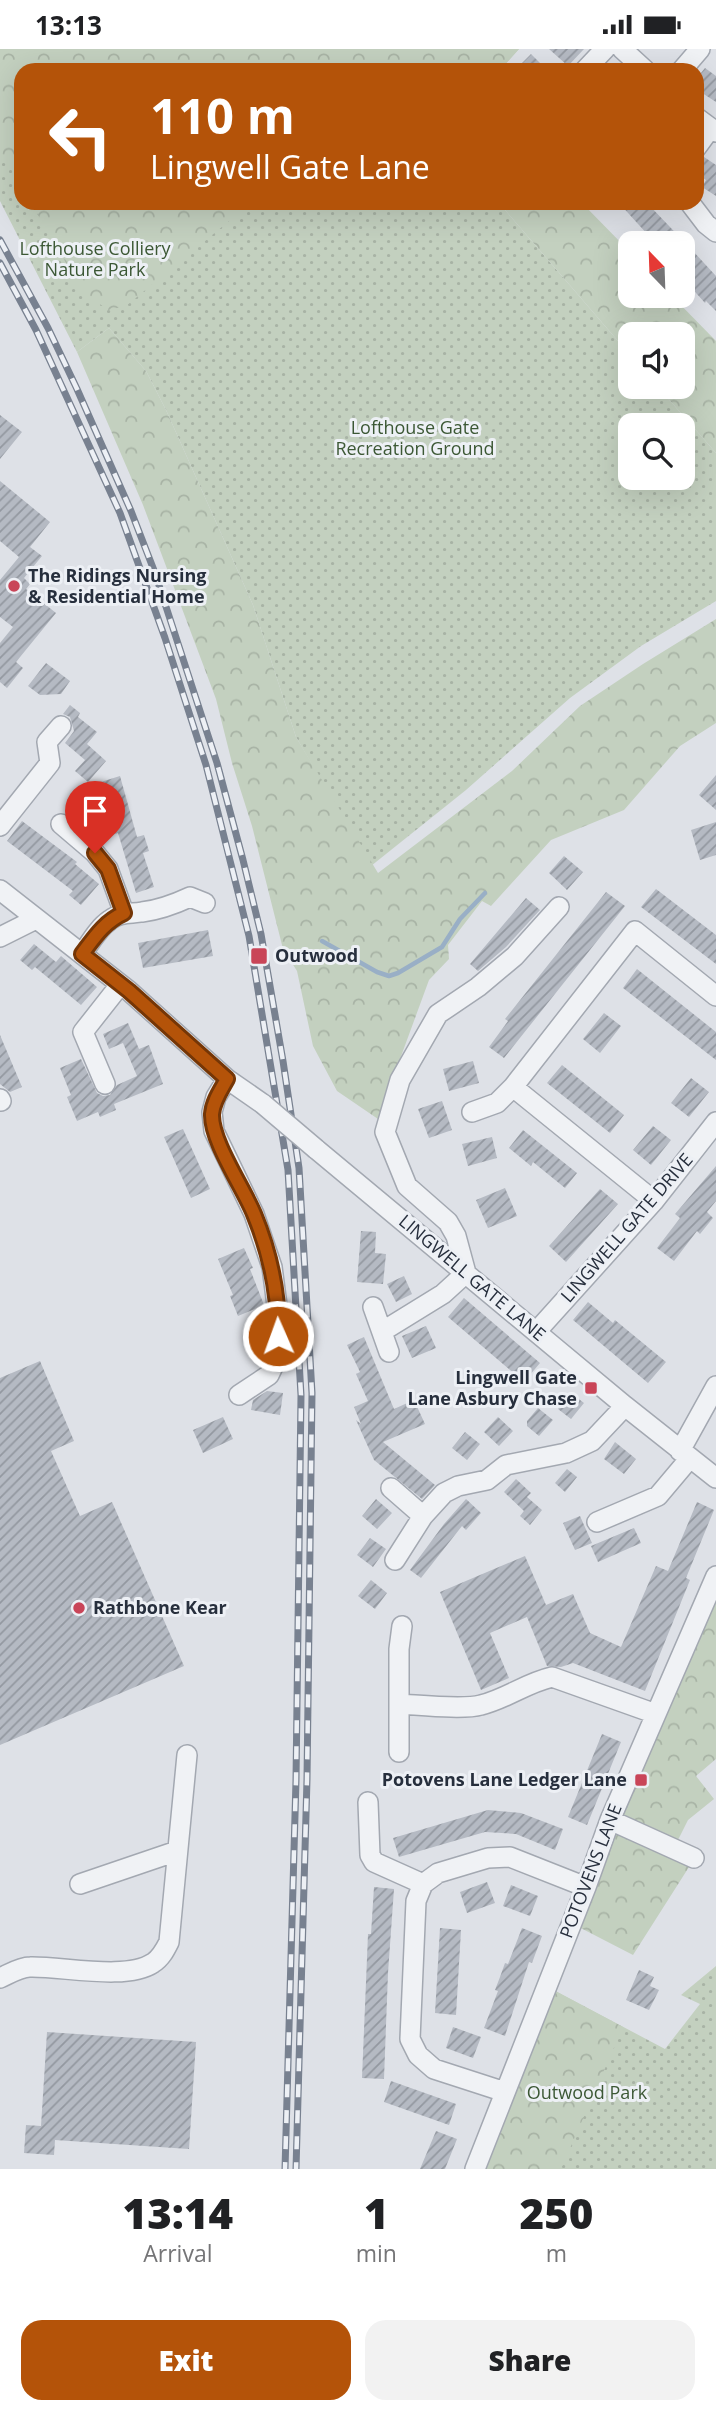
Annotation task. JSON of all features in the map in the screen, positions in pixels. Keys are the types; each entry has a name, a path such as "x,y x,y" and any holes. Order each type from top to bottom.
{"street":[{"path":"592,63 605,49"},
{"path":"622,49 637,63"},
{"path":"688,63 700,49"},
{"path":"695,210 716,232"},
{"path":"0,826 50,763 41,737 61,726"},
{"path":"61,824 95,853 108,869 124,913"},
{"name":"LINGWELL GATE LANE","path":"0,890 120,985 227,1079 263,1104 625,1406 716,1478"},
{"path":"82,954 111,918 124,913 176,904 190,897 205,903"},
{"path":"383,1331 443,1293 466,1273 456,1236 448,1222 407,1185 385,1132 400,1080 438,1014 478,987 516,956 559,907"},
{"path":"0,937 36,919"},
{"path":"472,1112 497,1103 513,1087 635,930 716,996"},
{"path":"105,1084 83,1032 120,985"},
{"path":"227,1079 216,1097 212,1112 214,1131 254,1214 272,1267 278,1313 277,1358 269,1375 239,1395"},
{"path":"513,1087 654,1201"},
{"name":"LINGWELL GATE DRIVE","path":"536,1332 654,1201 716,1122"},
{"path":"373,1307 389,1352"},
{"path":"597,1522 659,1496 685,1455 716,1386"},
{"path":"395,1560 423,1516 444,1493 458,1486 486,1480 506,1465 566,1453 592,1441 625,1406"},
{"path":"391,1488 423,1516"},
{"name":"POTOVENS LANE","path":"475,2169 610,1820 716,1576"},
{"path":"399,1752 399,1649 402,1626"},
{"path":"399,1704 478,1706 501,1699 534,1681 552,1677 656,1714"},
{"path":"0,1978 27,1967 116,1971 136,1969 153,1964 162,1954 169,1942 187,1755"},
{"path":"368,1802 370,1855 374,1862 423,1884"},
{"path":"610,1820 694,1858"},
{"path":"80,1884 177,1851"},
{"path":"505,2092 434,2069 418,2055 410,2039 416,1901 423,1884 438,1873 488,1858 510,1857 586,1887"}],"green space":[{"name":"Lofthouse Gate Recreation Ground","path":"0,49 519,49 506,63 14,63 14,210 505,210 618,341 618,399 669,399 681,413 618,413 618,490 695,490 695,429 716,453 716,601 641,646 570,698 466,790 371,866 296,737 253,605 166,410 146,371 109,328 77,352 0,201"},
{"path":"0,49 519,49 506,63 14,63 14,174 0,150"},
{"name":"Lofthouse Colliery Nature Park","path":"35,210 243,210 126,306 108,310 83,292"},
{"path":"505,210 589,210 618,240 618,308 684,308 716,341 716,453 695,429 695,413 681,413 669,399 695,399 695,322 618,322 618,341"},
{"path":"109,328 146,371 166,410 253,605 296,737 378,873 512,771 580,706 716,619 716,723 680,746 624,810 551,840 491,906 482,901 448,945 449,959 429,980 378,1119 337,1091 313,1046 297,971 283,949 216,699 143,505 77,352"},
{"path":"716,1573 716,1759 696,1776 714,1799 688,1820 674,1848 689,1867 633,1955 571,1923"},
{"name":"Outwood Park","path":"716,1966 716,2169 475,2169 546,1986 665,2049 700,2004 681,1995"},
{"path":"546,1986 623,2027 561,2169 475,2169"}],"building":[{"path":"549,49 584,49 571,63 565,63"},
{"path":"531,54 540,63 522,63"},
{"path":"704,69 716,76 716,102 704,94"},
{"path":"704,157 716,165 716,196 704,188"},
{"path":"625,210 654,210 673,231 644,231"},
{"path":"695,254 716,276 716,311 706,301 705,303 695,292"},
{"path":"0,415 22,432 0,459"},
{"name":"The Ridings Nursing & Residential Home","path":"0,481 50,522 30,547 42,556 24,578 30,584 26,589 56,613 16,662 23,668 7,688 0,682 0,643 13,627 0,617 0,580 19,557 0,541"},
{"path":"46,663 70,681 61,694 40,695 28,686"},
{"path":"70,705 80,713 78,717 97,732 87,744 106,761 88,782 75,771 85,760 65,743 74,731 70,717 63,714"},
{"path":"716,775 716,810 699,795"},
{"path":"120,776 137,837 144,835 149,851 143,853 154,887 136,893 118,833 112,835 99,792 91,785"},
{"path":"22,821 77,862 75,864 99,884 81,905 69,895 73,891 7,841"},
{"path":"716,822 716,855 700,860 691,830"},
{"path":"564,856 583,872 567,890 549,873"},
{"path":"656,889 716,935 716,964 641,907"},
{"path":"606,892 625,906 504,1058 489,1047 508,1021 505,1019"},
{"path":"526,898 540,910 506,947 478,971 470,964"},
{"path":"208,930 213,956 143,968 138,943"},
{"path":"34,944 56,962 61,956 97,987 81,1005 35,967 32,970 20,960"},
{"path":"637,969 716,1032 716,1060 623,988"},
{"path":"604,1013 621,1026 600,1053 583,1039"},
{"path":"128,1023 139,1049 149,1045 163,1084 114,1104 116,1110 100,1117 98,1112 77,1121 67,1097 71,1095 60,1068 81,1059 97,1093 110,1095 117,1085 137,1076 123,1043 109,1049 103,1034"},
{"path":"0,1035 22,1087 10,1092 0,1084"},
{"path":"473,1061 479,1083 449,1091 443,1069"},
{"path":"562,1065 624,1115 610,1133 547,1083"},
{"path":"691,1078 709,1092 689,1117 671,1103"},
{"path":"442,1101 452,1130 429,1138 418,1109"},
{"path":"653,1126 671,1140 651,1165 633,1150"},
{"path":"183,1129 210,1189 191,1198 164,1137"},
{"path":"523,1130 577,1173 565,1188 533,1162 531,1166 509,1148"},
{"path":"492,1137 497,1158 468,1166 462,1144"},
{"path":"716,1166 716,1201 707,1212 713,1218 700,1234 697,1231 674,1261 657,1248 680,1218 675,1214"},
{"path":"505,1188 517,1216 488,1228 476,1200"},
{"path":"600,1189 618,1204 566,1262 549,1246"},
{"path":"361,1231 376,1232 375,1253 386,1254 383,1284 357,1282"},
{"path":"244,1248 264,1305 238,1316 230,1296 233,1295 218,1259"},
{"path":"404,1276 412,1294 396,1302 387,1284"},
{"path":"464,1298 540,1363 524,1382 448,1317"},
{"path":"588,1302 613,1323 615,1320 666,1362 648,1383 573,1320"},
{"path":"426,1326 436,1348 412,1358 402,1336"},
{"path":"364,1337 394,1409 414,1400 425,1424 383,1442 435,1485 422,1499 374,1460 356,1420 361,1424 354,1407 368,1401 356,1374 360,1372 347,1345"},
{"name":"Rathbone Kear","path":"40,1361 74,1441 51,1451 80,1516 112,1502 184,1666 0,1745 0,1378"},
{"path":"267,1391 283,1393 280,1415 251,1410 253,1400"},
{"path":"571,1393 584,1403 571,1419 558,1409"},
{"path":"538,1408 553,1420 539,1436 527,1426 527,1421"},
{"path":"223,1417 233,1439 203,1453 193,1430"},
{"path":"498,1417 513,1431 499,1446 484,1432"},
{"path":"465,1432 480,1444 467,1460 452,1448"},
{"path":"615,1442 636,1459 624,1474 604,1459"},
{"path":"567,1469 577,1477 565,1492 555,1483"},
{"path":"516,1479 531,1493 527,1497 542,1510 530,1525 520,1516 524,1511 504,1492"},
{"path":"376,1499 392,1513 377,1529 362,1516"},
{"path":"466,1499 481,1513 466,1530 462,1526 421,1578 410,1570"},
{"path":"697,1502 714,1510 686,1578 690,1580 645,1691 573,1663 561,1667 547,1666 527,1617 490,1633 509,1678 481,1690 440,1592 525,1556 546,1605 573,1594 590,1633 621,1647 656,1566 668,1571"},
{"path":"580,1516 592,1543 575,1550 563,1523"},
{"path":"634,1528 641,1543 598,1562 591,1546"},
{"path":"370,1538 386,1549 373,1567 357,1555"},
{"path":"371,1580 387,1593 375,1609 358,1596"},
{"path":"602,1734 621,1742 587,1825 568,1817"},
{"path":"488,1810 521,1813 563,1829 555,1850 516,1834 485,1832 399,1857 393,1838"},
{"path":"487,1882 495,1903 467,1913 460,1892"},
{"path":"511,1885 538,1896 530,1916 503,1906"},
{"path":"374,1887 394,1889 384,2079 362,2078 368,1934 371,1934"},
{"path":"440,1928 461,1930 456,2015 435,2013"},
{"path":"522,1928 542,1936 532,1963 529,1962 505,2036 484,2028 505,1963 508,1964"},
{"path":"639,1970 654,1977 650,1986 659,1990 649,2010 626,2000"},
{"path":"453,2027 481,2037 473,2058 446,2048"},
{"path":"47,2032 196,2042 189,2149 55,2140 54,2155 24,2153 26,2125 41,2126"},
{"path":"391,2081 456,2104 449,2125 384,2102"},
{"path":"436,2131 457,2139 445,2169 420,2169"}],"waterway":[{"path":"322,941 389,976 442,947 460,919 485,893"}],"railway":[{"path":"0,240 48,328 77,389 131,511 155,573 217,763 243,860 261,934 283,1061 299,1168 312,1393 307,1779 296,2169"},
{"path":"0,263 36,330 120,513 165,638 206,765 249,936 288,1170 301,1395 296,1780 285,2169"}],"place":[{"name":"The Ridings Nursing & Residential Home","path":"14,586"},
{"name":"Outwood","path":"259,956"},
{"name":"Lingwell Gate Lane Asbury Chase","path":"591,1388"},
{"name":"Rathbone Kear","path":"79,1608"},
{"name":"Potovens Lane Ledger Lane","path":"641,1780"}],"route":[{"path":"95,853 108,869 124,913 111,918 82,954 129,991 227,1079 216,1097 212,1112 214,1131 254,1214 272,1267 278,1336"}]}
